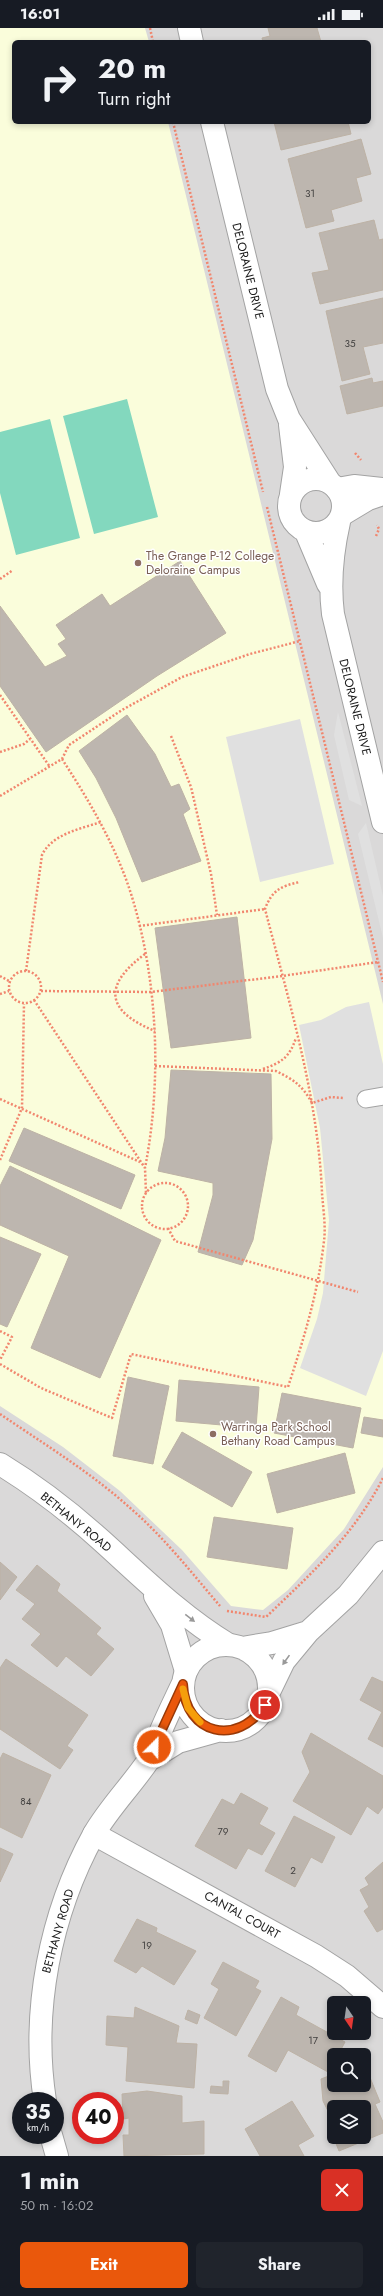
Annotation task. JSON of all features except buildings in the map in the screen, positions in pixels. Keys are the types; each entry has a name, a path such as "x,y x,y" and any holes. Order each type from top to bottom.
{"street":[{"path":"189,28 192,40"},
{"name":"DELORAINE DRIVE","path":"212,124 277,389 289,419 334,486"},
{"name":"DELORAINE DRIVE","path":"289,419 295,467 292,494"},
{"path":"383,489 354,486 334,486 316,478 309,480 302,483 292,494 289,502 291,516 298,527 306,532 315,534 324,532 333,528 341,518 368,499 383,494"},
{"path":"334,486 343,500 341,518"},
{"name":"DELORAINE DRIVE","path":"330,591 333,553 341,518"},
{"name":"DELORAINE DRIVE","path":"306,532 330,591 339,644 383,822"},
{"name":"BETHANY ROAD","path":"0,1464 62,1508 102,1540 148,1585 208,1632 236,1646"},
{"path":"308,1632 272,1643 215,1646 202,1651 193,1660 184,1677 186,1702 197,1719 208,1727 221,1730 234,1730 247,1725 258,1716 265,1705 269,1692 284,1661 308,1632 348,1595 383,1552"},
{"name":"BETHANY ROAD","path":"44,2092 40,2031 44,1983 54,1936 68,1890 94,1834 149,1760 184,1677 172,1625 148,1585"},
{"path":"236,1646 254,1655 263,1666 268,1678 269,1692"},
{"name":"BETHANY ROAD","path":"149,1760 178,1742 221,1730"},
{"name":"CANTAL COURT","path":"94,1834 316,1956 347,1976 383,2008"},
{"path":"54,2144 57,2156"}],"lane":[{"path":"358,1100 383,1096"}],"path":[{"path":"150,28 153,40"},
{"path":"173,124 265,499"},
{"path":"356,453 363,462"},
{"path":"267,506 383,982"},
{"path":"0,579 13,570"},
{"path":"0,796 62,759 69,745 122,710 182,677 250,654 300,641"},
{"path":"0,695 50,767"},
{"path":"171,736 191,787 211,874 218,915"},
{"path":"0,752 24,744 30,739"},
{"path":"62,759 101,822 132,897 145,954 155,1031 155,1066 152,1135 145,1168 146,1193 142,1207 148,1221 153,1225 168,1228 175,1226 185,1216 188,1209 185,1194 180,1188 166,1183 158,1184 146,1193"},
{"path":"26,971 42,855 46,846 57,838 101,822"},
{"path":"0,1364 41,1388 112,1418 131,1354 288,1387 314,1305 324,1239 321,1177 312,1103 265,909 269,899 282,886 300,882"},
{"path":"138,926 265,909"},
{"path":"145,954 129,966 118,980 114,992 118,1005 129,1016 141,1026 155,1031"},
{"path":"40,992 151,992 282,976 378,962"},
{"path":"26,971 36,976 41,986 40,992 34,1000 24,1004 14,1000 9,991 9,981 16,974 26,971"},
{"path":"0,976 9,981"},
{"path":"0,994 9,991"},
{"path":"34,1000 145,1168"},
{"path":"0,1160 22,1108 24,1004"},
{"path":"262,1069 281,1062 291,1051 296,1036"},
{"path":"155,1066 262,1069 276,1071 291,1078 304,1088 312,1103"},
{"path":"312,1103 331,1097 358,1100"},
{"path":"0,1099 141,1162"},
{"path":"168,1228 175,1241 358,1292"},
{"path":"0,1331 12,1337 0,1360"},
{"path":"0,1414 68,1460 129,1506 172,1549 224,1610 266,1617 320,1566 342,1542 383,1478"}],"shaded area":[{"path":"0,28 383,28 383,2156 0,2156"},
{"name":"The Grange P-12 College Deloraine Campus","path":"0,28 145,28 148,40 12,40 12,124 168,124 383,1004 383,1467 344,1529 288,1590 263,1610 231,1606 182,1550 120,1491 63,1447 0,1406"},
{"path":"338,712 362,806 349,800 334,735"},
{"path":"300,719 334,864 260,882 226,737"},
{"path":"366,823 383,896 383,938 358,834"},
{"path":"369,1002 383,1064 383,1351 366,1396 300,1368 317,1319 323,1293 329,1220 320,1128 299,1025 321,1020 346,1007"}],"green space":[{"path":"127,399 158,517 94,534 63,416"},
{"path":"50,419 80,538 16,555 0,493 0,432"}],"slow traffic":[{"path":"183,1689 183,1696 188,1708 200,1722"}],"place":[{"name":"The Grange P-12 College Deloraine Campus","path":"138,563"},
{"name":"Warringa Park School Bethany Road Campus","path":"213,1434"}],"route":[{"path":"154,1747 183,1684 183,1696 188,1708 197,1719 208,1727 221,1730 234,1730 247,1725 258,1716 265,1705"}]}
